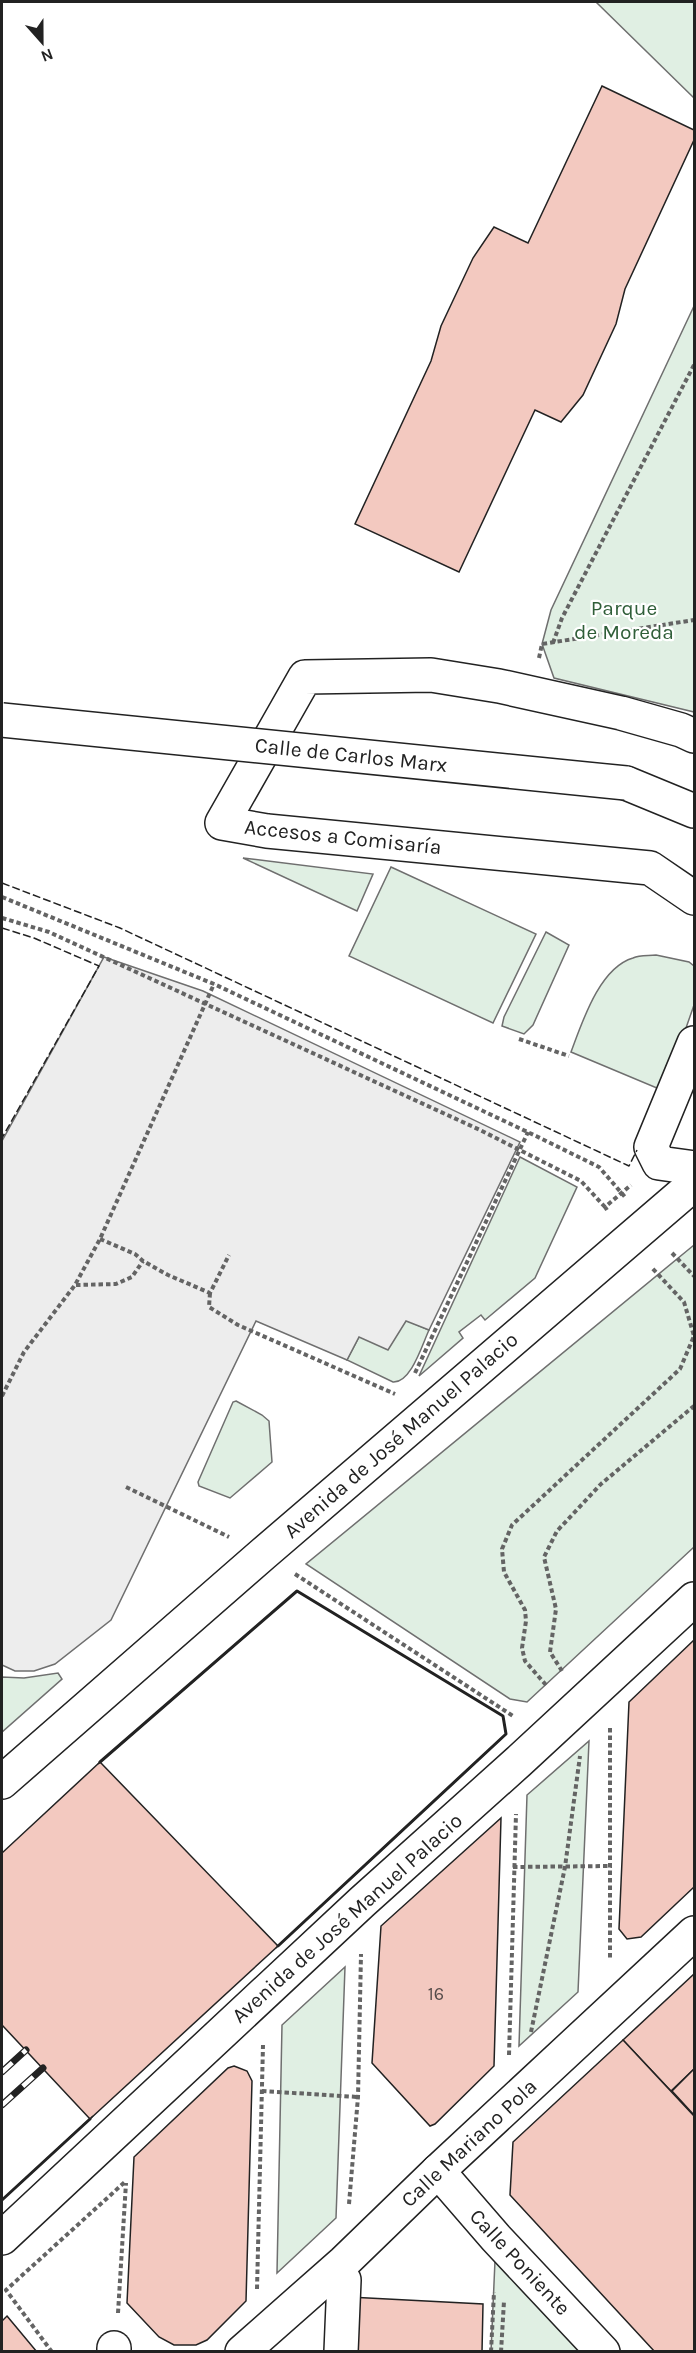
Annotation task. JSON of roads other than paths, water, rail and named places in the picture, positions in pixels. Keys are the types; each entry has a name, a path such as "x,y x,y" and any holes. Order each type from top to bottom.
{"main road":[{"name":"Accesos a Comisaría","path":"694,736 681,730 621,713 499,686 431,675 305,677 222,823 267,831 650,868 694,898"},
{"name":"Calle de Carlos Marx","path":"2,720 626,783 694,811"},
{"path":"694,1043 651,1147 659,1163 694,1168"},
{"name":"Avenida de José Manuel Palacio","path":"2,1782 263,1554 400,1438 620,1230 694,1184"},
{"name":"Avenida de José Manuel Palacio","path":"2,2238 362,1902 694,1599"},
{"name":"Calle Mariano Pola","path":"242,2352 344,2262 438,2171 694,1933"},
{"name":"Calle Poniente","path":"438,2171 496,2238 603,2352"},
{"path":"341,2352 344,2280"}],"railway":[{"path":"2,2072 26,2050"},
{"path":"2,2105 43,2068"}],"park label":[{"name":"Parque de Moreda","path":"624,620"}]}
